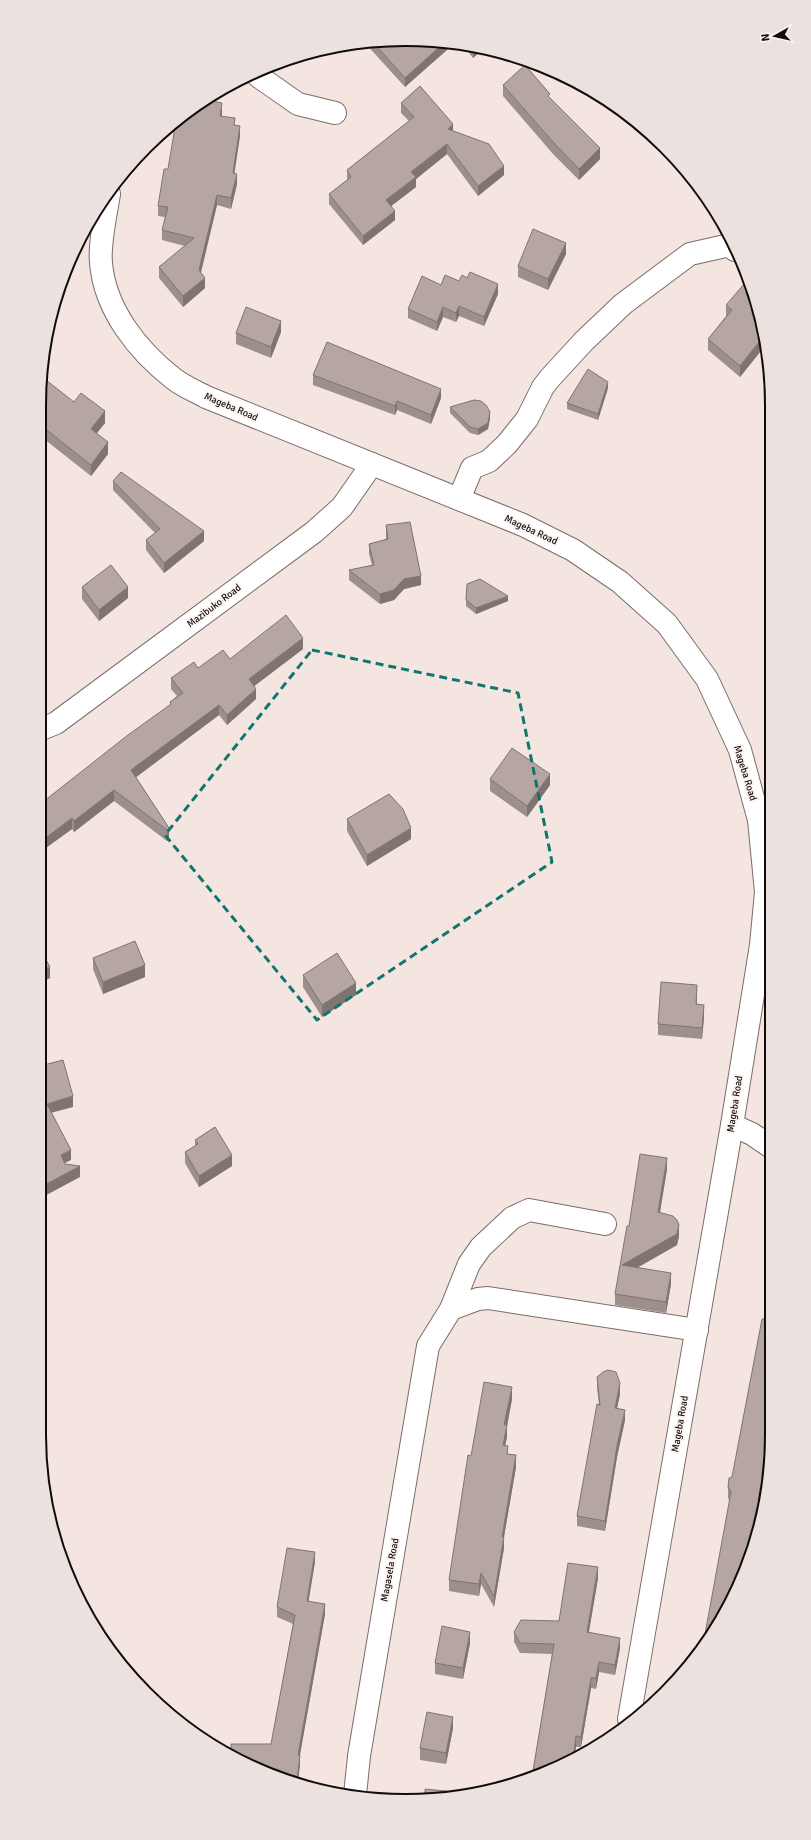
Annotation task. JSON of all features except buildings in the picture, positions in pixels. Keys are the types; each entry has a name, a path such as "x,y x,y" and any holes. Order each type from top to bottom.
{"street":[{"path":"259,77 298,104 335,113"},
{"name":"Mageba Road","path":"108,205 100,262 104,288 124,328 149,358 175,380 206,397 523,525 573,550 620,582 667,624 708,679 740,750 759,820 765,882"},
{"path":"459,499 472,468 489,461 507,444 527,419 543,386 584,340 623,304 690,254 728,246"},
{"name":"Mazibuko Road","path":"46,727 56,723 314,532 342,507 372,464"},
{"name":"Mageba Road","path":"630,1716 732,1125 761,945 765,903"},
{"path":"732,1125 752,1134 765,1143"},
{"path":"452,1309 469,1264 481,1247 512,1218 529,1210 605,1224"},
{"path":"452,1309 478,1299 488,1298 697,1330"},
{"name":"Magasela Road","path":"355,1790 359,1756 428,1346 452,1309"}],"highlighted area":[{"path":"312,650 518,693 552,862 317,1020 165,835"}]}
